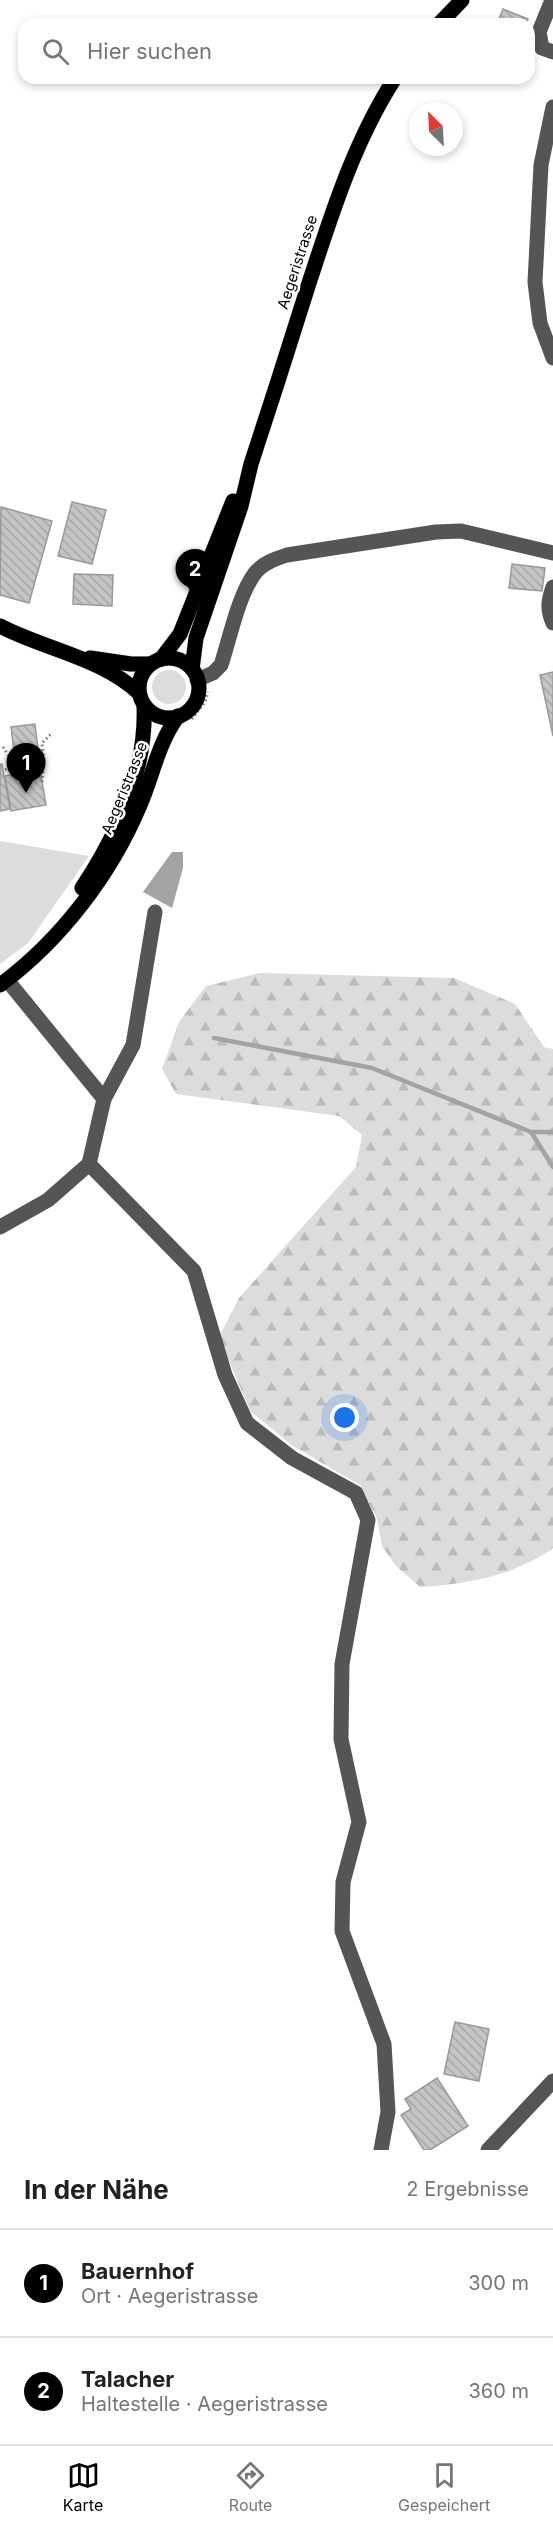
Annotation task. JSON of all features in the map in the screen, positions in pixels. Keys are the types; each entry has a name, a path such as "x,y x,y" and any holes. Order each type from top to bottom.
{"main road":[{"path":"445,18 462,0"},
{"name":"Aegeristrasse","path":"3,982 33,957 73,915 113,858 141,802 165,735 178,716 193,706 199,689 194,674 196,638 242,506 252,464 341,187 380,101 391,84"},
{"name":"Aegeristrasse","path":"33,957 85,883 121,815 145,735 140,680 180,634 233,501 252,464"},
{"path":"0,626 129,684 148,710 161,717 178,716"},
{"path":"63,653 117,663 178,659 194,674"}],"street":[{"path":"552,0 539,32 542,48 553,52"},
{"path":"553,107 541,165 535,282 540,323 553,358"},
{"path":"194,674 213,673 221,665 246,588 256,572 271,560 287,555 445,531 461,531 553,553"},
{"path":"553,587 548,603 549,615 553,623"},
{"path":"0,1227 48,1200 89,1164 104,1098 133,1046 155,912"},
{"path":"3,982 104,1098"},
{"path":"89,1164 194,1271 225,1375 247,1423 292,1458 356,1493 368,1520 342,1664 341,1739 359,1822 343,1882 342,1931 384,2044 388,2112 381,2150"},
{"path":"488,2150 553,2081"}],"path":[{"path":"42,782 45,762 42,743 51,734"},
{"path":"3,747 15,766"},
{"path":"3,770 45,762"}],"green space":[{"path":"169,670 181,675 186,687 181,699 169,704 157,699 152,687 157,675"},
{"path":"0,841 89,856 28,943 0,964"},
{"path":"260,973 454,978 515,1004 544,1047 553,1049 553,1548 538,1558 489,1577 455,1584 420,1587 396,1566 382,1546 377,1519 360,1485 293,1446 250,1411 219,1337 239,1298 356,1167 362,1135 339,1116 176,1094 162,1069 179,1022 206,986"}],"shaded area":[{"path":"172,852 183,852 183,868 172,908 143,892"}],"building":[{"path":"503,9 526,18 499,18"},
{"path":"72,502 106,510 92,564 58,556"},
{"path":"1,507 52,521 29,603 0,595"},
{"path":"512,564 545,568 542,591 509,588"},
{"path":"74,574 113,575 112,606 73,604"},
{"path":"553,672 553,736 540,675"},
{"path":"35,724 39,757 15,760 11,727"},
{"path":"0,764 2,764 10,809 0,811"},
{"path":"40,769 46,805 11,811 5,776"},
{"path":"455,2022 489,2029 479,2081 444,2074"},
{"path":"437,2078 468,2126 430,2150 424,2150 401,2115 411,2109 405,2099"}],"waterway":[{"path":"214,1038 372,1068 531,1132 553,1132"},
{"path":"531,1132 553,1167"}],"place":[{"name":"Talacher","path":"195,599"},
{"name":"Bauernhof","path":"26,793"}]}
